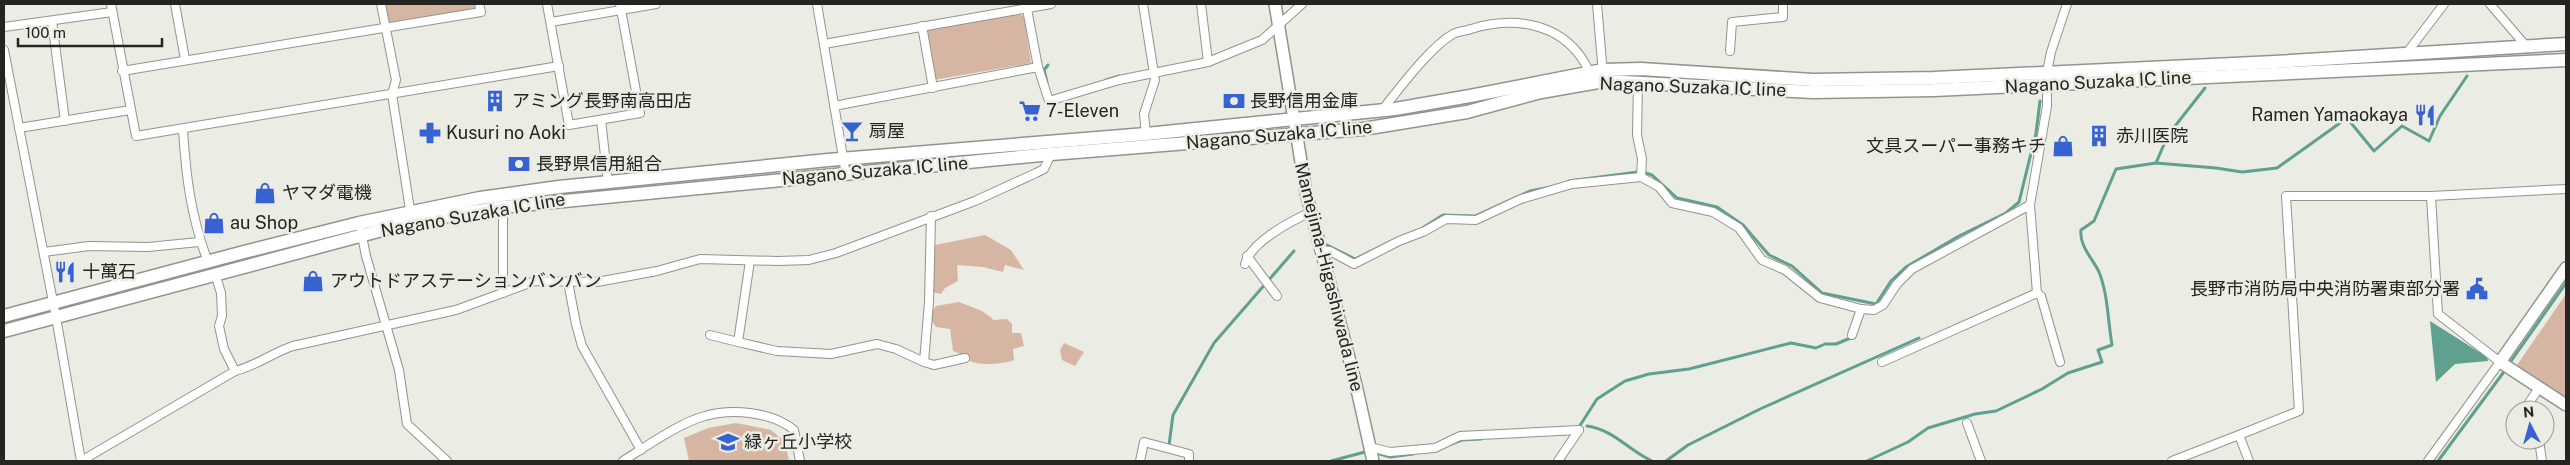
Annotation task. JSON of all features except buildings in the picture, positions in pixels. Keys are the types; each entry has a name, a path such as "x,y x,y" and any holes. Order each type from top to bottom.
{"main road":[{"name":"Mamejima-Higashiwada line","path":"1275,4 1295,134 1319,250 1356,385 1373,461"},
{"name":"Nagano Suzaka IC line","path":"411,217 558,200 846,175 1051,154 1403,124 1467,112 1603,75 1641,69 1813,80 2047,72 2566,44"},
{"name":"Nagano Suzaka IC line","path":"4,316 208,262 411,217 480,198 608,182 844,158 1146,134 1382,110 1470,96 1589,72 1638,81 1813,92 2048,86 2566,60"},
{"name":"Nagano Suzaka IC line","path":"4,331 215,273 360,229"},
{"path":"2566,268 2505,365 2566,405"}],"street":[{"path":"111,4 122,71 136,136 183,130 559,66"},
{"path":"176,4 185,59"},
{"path":"381,4 396,80 392,94 411,217"},
{"path":"122,71 185,59 386,29 481,12 480,4"},
{"path":"547,4 569,126 640,113 621,7"},
{"path":"550,22 621,7 656,4"},
{"path":"817,4 846,175"},
{"path":"824,44 1051,4"},
{"path":"1143,4 1154,74 1154,90 1144,114 1146,134"},
{"path":"1201,4 1208,62"},
{"path":"1027,9 1038,68 1049,101 1119,80 1208,62 1262,40 1278,28 1302,4"},
{"path":"1597,4 1603,75"},
{"path":"1730,51 1732,22 1783,17 1783,4"},
{"path":"2060,362 2041,296 2037,293 2030,205 2048,106 2047,72 2051,52 2067,4"},
{"path":"2406,54 2444,4"},
{"path":"2490,4 2526,46"},
{"path":"4,27 112,12"},
{"path":"52,21 66,121"},
{"path":"1382,110 1406,79 1454,34 1490,23 1535,24 1570,44 1583,60 1589,72"},
{"path":"922,26 933,88"},
{"path":"4,50 44,252 81,461 235,371 248,368 272,353 293,346 456,310 535,282 597,282 657,271 700,259 750,261 809,260 836,253 975,201 1044,169 1051,154"},
{"path":"834,106 1038,68"},
{"path":"1638,81 1637,135 1642,159 1641,177"},
{"path":"19,128 130,110"},
{"path":"601,120 608,182"},
{"path":"183,130 187,188 199,242 208,262"},
{"path":"1319,250 1330,251 1354,264 1399,241 1425,232 1446,219 1476,220 1521,198 1572,184 1641,177 1659,187 1672,202 1713,212 1738,228 1762,260 1785,270 1820,298 1861,309 1874,310 1883,305 1897,284 1912,269 2030,205"},
{"path":"2172,461 2299,411 2286,196 2431,196 2566,189"},
{"path":"2428,461 2505,365 2438,314 2431,196"},
{"path":"503,207 503,293"},
{"path":"1245,264 1247,256 1290,221 1311,212"},
{"path":"924,362 929,302 931,216"},
{"path":"360,229 399,370 408,424 447,461"},
{"path":"44,252 89,246 148,247 199,242"},
{"path":"1247,256 1276,296"},
{"path":"738,342 750,261"},
{"path":"215,273 220,293 222,316 219,326 222,342 235,371"},
{"path":"568,282 582,346 641,450"},
{"path":"1882,362 2037,293"},
{"path":"1852,335 1861,309"},
{"path":"710,335 777,351 830,354 876,344 896,348 924,362 934,364 965,358"},
{"path":"2531,400 2539,388"},
{"path":"623,461 703,416 728,413 762,415 784,421 794,430 800,461"},
{"path":"1967,422 1981,461"},
{"path":"1370,447 1390,452 1435,448 1460,436 1579,430 1558,461"},
{"path":"2239,435 2249,461"},
{"path":"1140,461 1144,442 1189,454 1189,461"}],"shaded area":[{"path":"381,4 479,4 481,12 386,29"},
{"path":"1019,13 1024,17 1031,63 934,80 926,34 928,29"},
{"path":"985,235 1011,250 1024,270 1005,265 1003,272 983,267 957,265 958,281 945,288 941,294 929,291 935,245"},
{"path":"2566,294 2566,399 2517,365"},
{"path":"959,302 982,311 994,320 1007,319 1012,324 1012,333 1021,333 1024,346 1013,349 1014,360 979,364 953,351 950,329 936,327 928,316 936,306"},
{"path":"2430,321 2487,357 2488,361 2455,364 2436,382"},
{"path":"1064,343 1084,352 1075,366 1062,360 1060,350"},
{"name":"緑ヶ丘小学校","path":"736,423 771,430 785,442 789,461 689,461 684,438 708,428"}],"waterway":[{"path":"1047,82 1044,70 1048,65"},
{"path":"1106,80 1119,76"},
{"path":"2156,163 2242,172 2277,168 2347,118 2374,151 2402,126 2429,141 2440,116 2467,76"},
{"path":"1867,461 1908,442 1928,428 1975,414 1996,411 2042,389 2068,373 2102,362 2098,350 2112,345 2106,299 2099,272 2082,241 2081,230 2094,221 2116,169 2156,163 2168,135 2205,88"},
{"path":"1646,173 1652,175 1677,198 1717,207 1743,225 1769,255 1792,266 1822,293 1876,304 1891,281 1906,267 1959,236 2006,213 2019,202 2036,133 2040,101"},
{"path":"1569,181 1638,172"},
{"path":"1424,227 1443,215 1475,216 1530,191 1551,187"},
{"path":"1327,245 1355,259 1398,238"},
{"path":"1169,445 1173,415 1214,343 1294,251"},
{"path":"2509,364 2566,283"},
{"path":"1579,427 1597,399 1625,381 1649,374 1689,369 1791,343 1816,348 1825,344 1836,344 1853,337"},
{"path":"1666,461 1688,445 1760,409 1919,338"},
{"path":"2438,461 2506,369"},
{"path":"1587,426 1597,428 1613,436 1652,461"},
{"path":"1451,444 1462,440 1481,439"},
{"path":"1331,461 1365,452"},
{"path":"1380,454 1390,457 1413,454"}],"place":[{"name":"アミング長野南高田店","path":"495,101"},
{"name":"長野信用金庫","path":"1234,101"},
{"name":"7-Eleven","path":"1030,111"},
{"name":"Ramen Yamaokaya","path":"2425,115"},
{"name":"扇屋","path":"852,131"},
{"name":"Kusuri no Aoki","path":"430,133"},
{"name":"赤川医院","path":"2099,136"},
{"name":"文具スーパー事務キチ","path":"2063,146"},
{"name":"長野県信用組合","path":"519,164"},
{"name":"ヤマダ電機","path":"265,193"},
{"name":"au Shop","path":"214,223"},
{"name":"十萬石","path":"65,272"},
{"name":"アウトドアステーションバンバン","path":"313,281"},
{"name":"長野市消防局中央消防署東部分署","path":"2477,289"},
{"name":"緑ヶ丘小学校","path":"728,442"}]}
